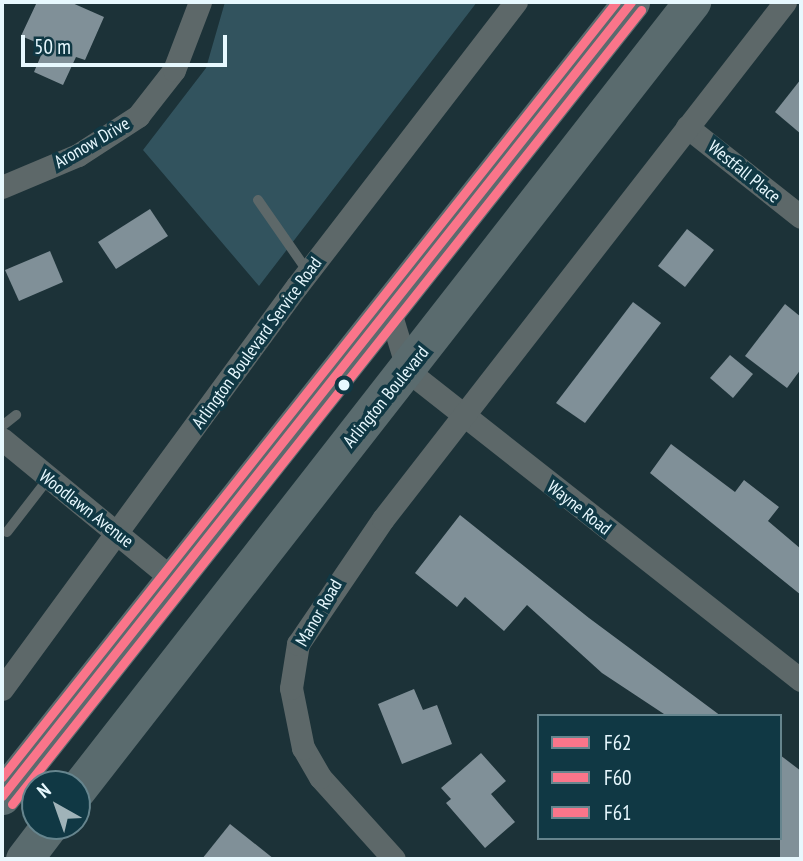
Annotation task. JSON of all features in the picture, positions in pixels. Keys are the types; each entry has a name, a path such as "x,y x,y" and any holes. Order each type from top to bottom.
{"highway":[{"path":"2,796 171,578 390,312 631,2"},
{"name":"Arlington Boulevard","path":"91,772 408,370 692,2"},
{"path":"160,681 184,610 182,590 171,578"},
{"path":"24,859 38,840"}],"street":[{"name":"Aronow Drive","path":"2,187 78,155 138,116 174,70 200,2"},
{"name":"Arlington Boulevard Service Road","path":"2,688 119,533 308,272 516,2"},
{"path":"464,415 785,2"},
{"name":"Westfall Place","path":"687,127 801,217"},
{"path":"390,312 408,370"},
{"name":"Wayne Road","path":"408,370 801,680"},
{"name":"Manor Road","path":"394,859 320,777 303,748 293,715 293,666 322,601 464,415"},
{"name":"Woodlawn Avenue","path":"2,439 48,480 119,533 171,578"}],"lane":[{"path":"258,200 308,272"},
{"path":"2,426 16,415"},
{"path":"6,532 48,480"}],"shaded area":[{"path":"225,2 477,2 259,286 143,150 206,68"}],"building":[{"path":"37,2 70,2 104,17 85,60 76,57 63,85 34,72 45,46 21,36"},
{"path":"801,79 801,134 775,112"},
{"path":"150,209 168,236 116,269 98,242"},
{"path":"687,229 714,250 685,287 658,266"},
{"path":"50,251 63,282 19,301 5,270"},
{"path":"633,302 661,323 585,423 556,403"},
{"path":"785,304 801,317 801,369 787,388 745,356"},
{"path":"730,355 753,374 733,398 710,378"},
{"path":"671,444 735,492 744,480 779,507 768,521 801,549 801,595 650,473"},
{"path":"460,515 589,618 718,714 664,714 602,673 527,605 504,631 465,597 457,607 415,573"},
{"path":"414,689 423,710 437,705 452,744 402,764 378,704"},
{"path":"481,753 506,781 491,794 515,822 485,848 446,803 451,799 441,788"},
{"path":"782,757 801,771 801,859 780,859"},
{"path":"230,824 274,859 202,859"}],"transit line":[{"name":"F61","path":"2,777 616,2"},
{"name":"F62","path":"2,796 631,2"},
{"name":"F60","path":"12,804 641,10"}]}
